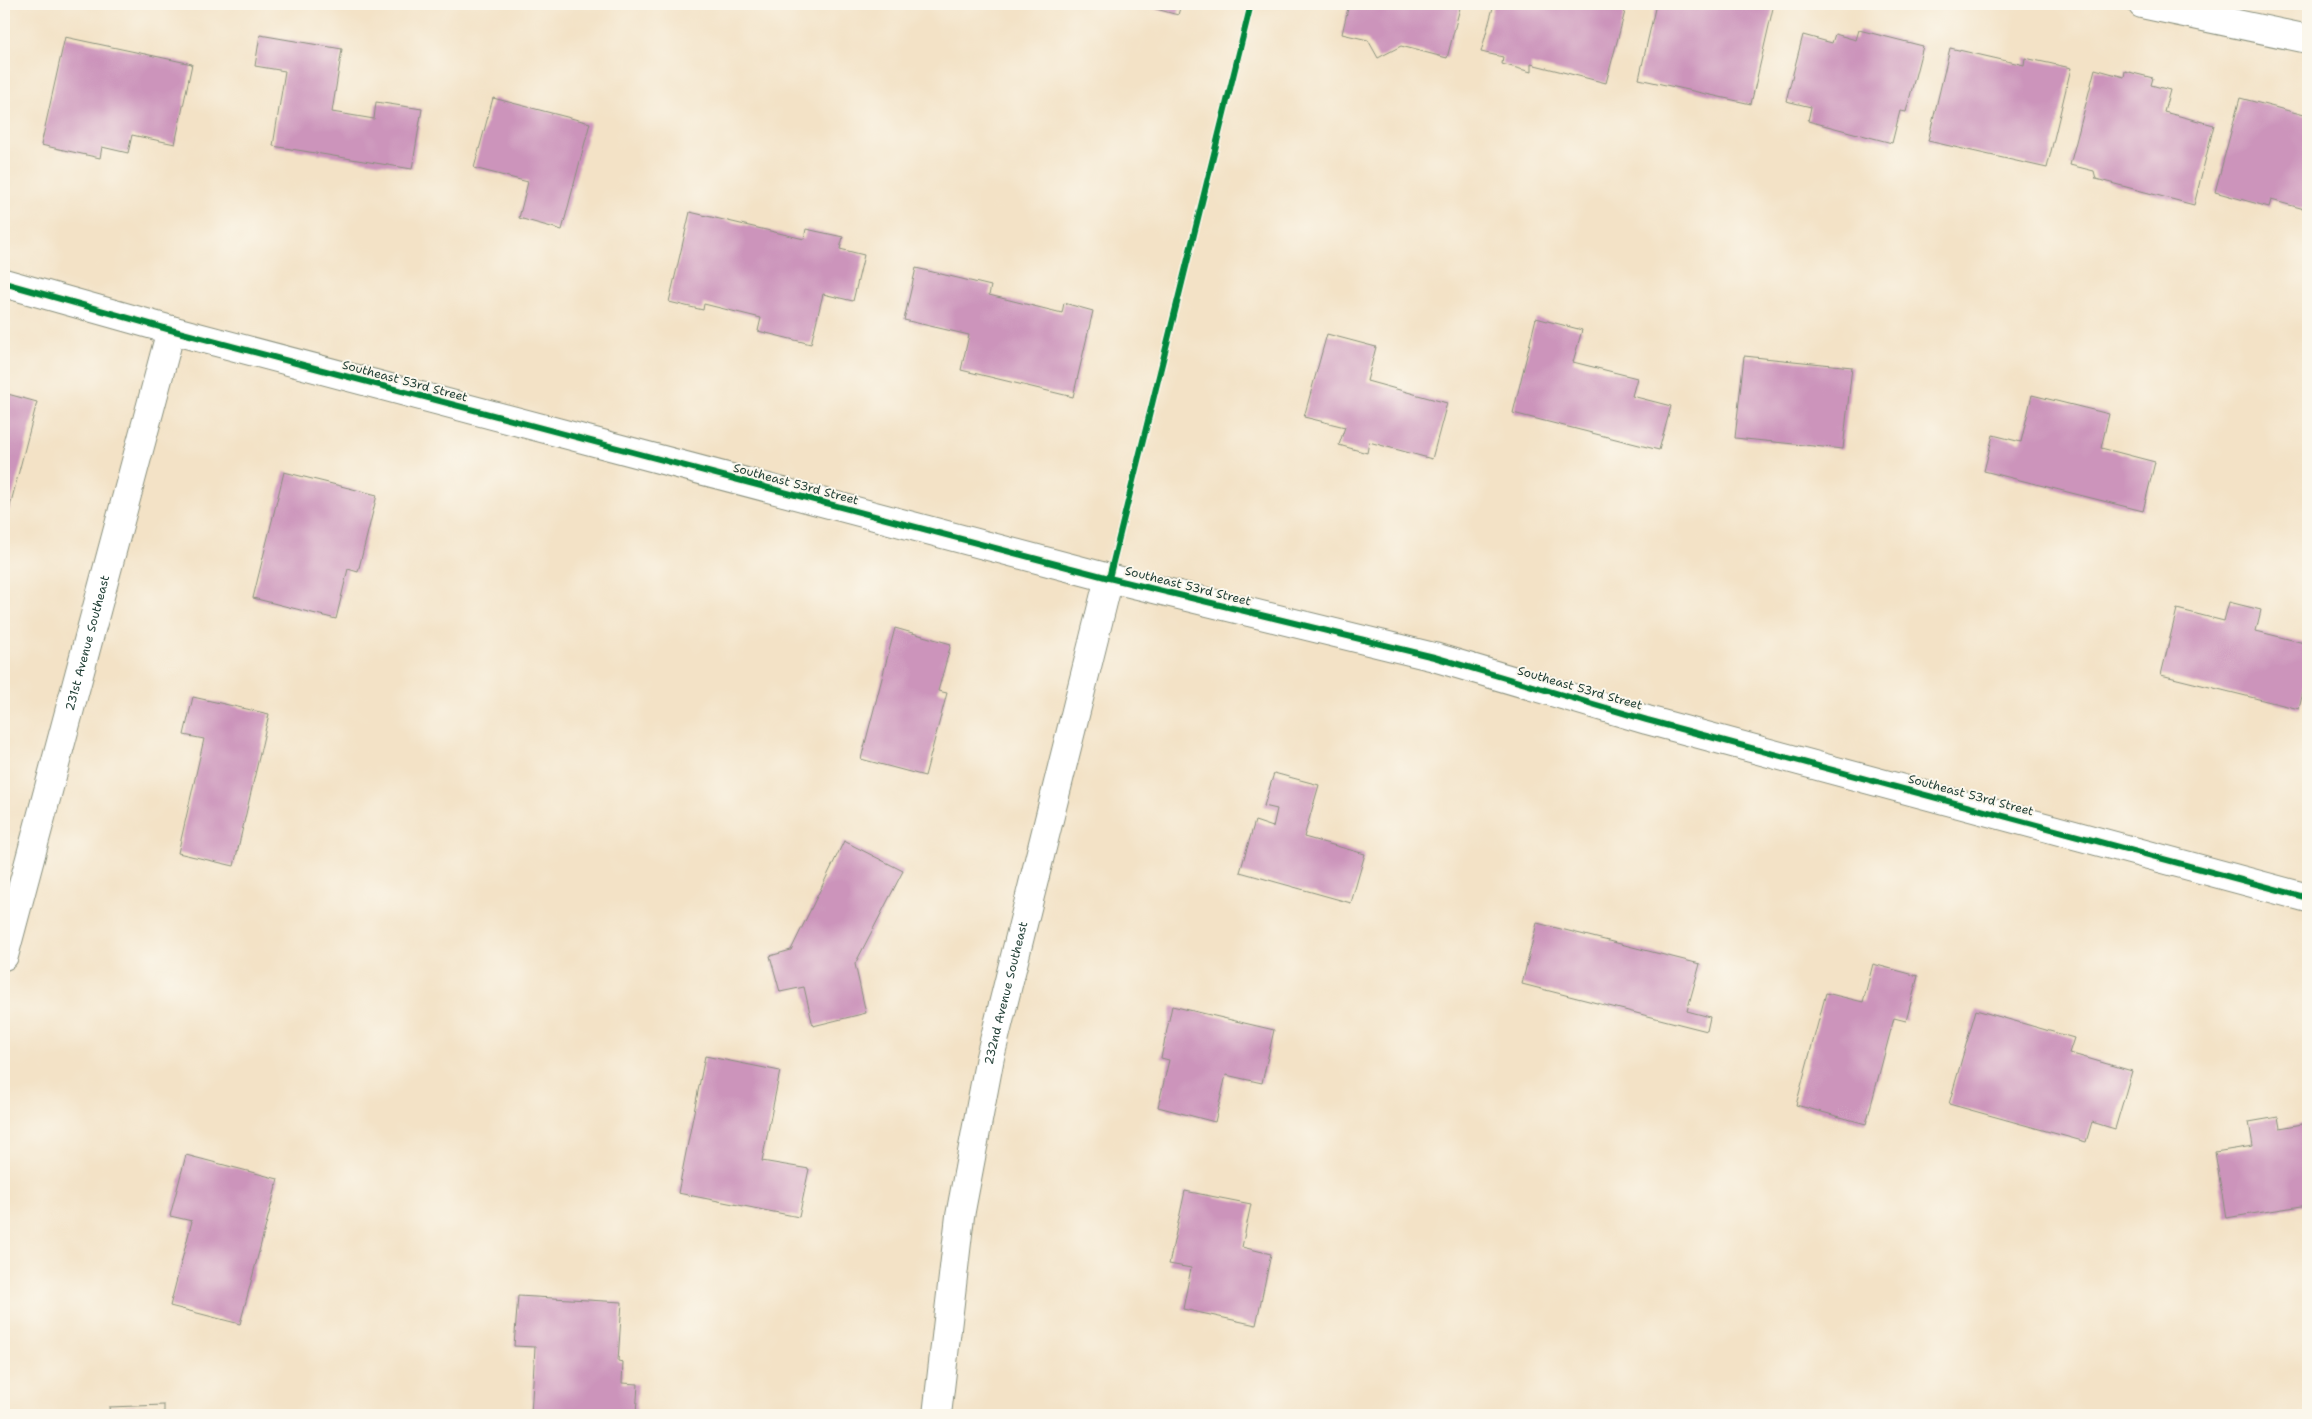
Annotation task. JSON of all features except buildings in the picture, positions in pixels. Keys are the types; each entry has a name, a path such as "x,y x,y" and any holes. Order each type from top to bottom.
{"street":[{"path":"2142,4 2308,38"},
{"name":"Southeast 53rd Street","path":"4,283 171,330 1109,578 1434,657 1647,720 2308,898"},
{"name":"231st Avenue Southeast","path":"4,956 171,330"},
{"name":"232nd Avenue Southeast","path":"937,1415 960,1216 990,1057 1109,578"}],"cycle path":[{"path":"1109,578 1251,4"},
{"path":"4,283 171,330 1109,578 1434,657 1647,720 2308,898"}]}
